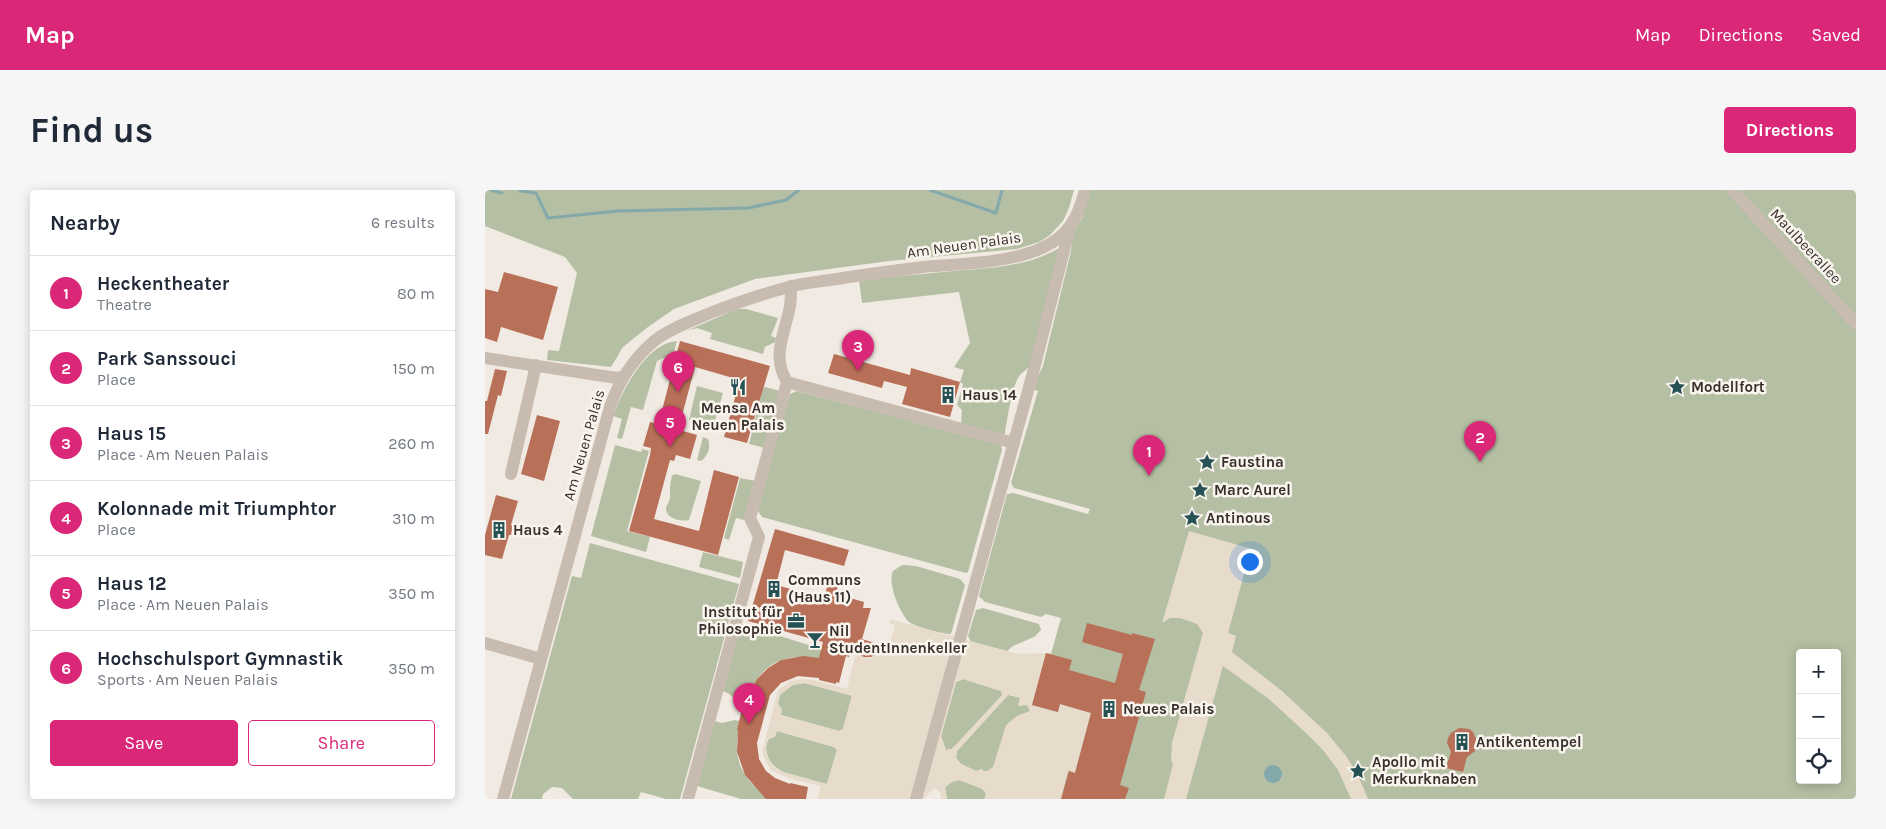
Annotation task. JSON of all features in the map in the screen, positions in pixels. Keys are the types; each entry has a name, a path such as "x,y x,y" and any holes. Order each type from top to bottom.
{"street":[{"name":"Am Neuen Palais","path":"503,799 610,407 622,377 628,368 654,341 691,321 759,295 791,286 891,271 1019,256 1043,248 1070,227 1077,217 1085,190"},
{"name":"Maulbeerallee","path":"1732,190 1856,324"},
{"path":"916,799 1014,443 1070,227"},
{"path":"791,286 790,305 779,348 781,372 787,382 1014,443"},
{"path":"485,358 617,378 622,377"},
{"path":"511,474 536,366"},
{"path":"687,799 759,537 750,518 787,382"},
{"path":"485,643 541,659"}],"green space":[{"path":"485,190 1074,190 1063,221 1049,236 1039,242 1017,249 889,261 755,279 674,309 623,347 611,367 547,360 548,350 559,351 577,273 565,257 485,226"},
{"path":"1090,190 1856,190 1856,799 947,799 945,788 952,782 961,780 977,787 982,769 976,771 961,764 956,758 957,751 1008,695 1021,698 1019,705 1032,705 1046,653 1051,654 1061,618 1046,614 1041,617 985,602 979,596 1007,494 1013,493 1088,514 1090,509 1014,488 1011,483 1038,391 1032,389 1043,366 1071,251 1073,233 1082,218"},
{"path":"1061,247 1031,364 1020,375 1014,388 1004,438 961,426 962,410 957,405 963,384 960,382 964,370 954,367 970,343 959,292 862,303 859,280 982,269 1022,263 1036,259"},
{"path":"737,309 746,309 778,318 771,336 776,338 775,342 765,347 763,354 710,339 712,333 697,328 686,331"},
{"path":"677,341 672,358 663,358 657,361 643,410 631,407 622,439 617,438 622,419 613,416 629,381 655,350"},
{"path":"697,386 723,393 713,427 689,420"},
{"path":"763,388 780,391 765,448 749,444"},
{"path":"797,391 1001,445 1002,450 968,572 762,517 756,508 790,394"},
{"path":"703,437 708,439 709,448 701,461 697,460"},
{"path":"615,445 641,452 642,449 649,451 627,531 650,537 646,552 591,536"},
{"path":"675,474 701,481 689,520 683,521 672,518 666,510 670,497 671,479"},
{"path":"740,478 756,481 744,520 736,518 729,540 724,538"},
{"path":"590,543 739,584 680,799 666,799 641,792 638,799 573,799 562,788 552,787 543,794 542,799 511,799 572,576 581,578"},
{"path":"703,552 743,562 740,578 699,567"},
{"path":"902,565 916,566 960,579 965,585 951,634 917,626 905,618 895,598 892,583 893,571"},
{"path":"983,608 1039,624 1041,630 1034,637 1013,646 1007,651 971,642 968,636 976,610"},
{"path":"741,624 831,652 829,662 802,657 779,661 761,675 753,685 748,699 745,698 743,705 730,694 723,691"},
{"path":"963,679 1001,691 1003,695 952,749 946,750 941,736 956,682"},
{"path":"804,683 852,695 843,729 839,731 781,715 778,703 780,694 793,685"},
{"path":"714,721 722,723 739,721 737,752 743,772 756,787 775,799 741,799 697,786"},
{"path":"777,731 834,747 837,750 827,784 792,776 777,768 771,762 766,750 767,744"}],"shaded area":[{"path":"1189,531 1259,551 1254,569 1246,567 1228,633 1236,636 1232,652 1282,691 1327,733 1357,773 1368,799 1351,799 1338,770 1323,750 1269,699 1223,666 1186,799 1164,799 1173,764 1171,760 1172,743 1203,633 1197,624 1180,618 1170,618 1162,623"},
{"path":"890,619 1020,654 1046,653 1032,705 1057,712 1060,704 1091,713 1075,773 1068,771 1061,799 984,799 986,794 982,789 959,780 949,783 945,788 947,799 941,799 940,792 936,788 924,799 817,799 821,786 788,778 772,771 762,752 778,690 791,681 803,679 847,689 855,651 867,658 873,658 884,650 888,651 895,625 890,623","holes":["963,679 1001,691 1002,695 952,749 946,750 941,736 956,682","804,683 852,696 843,729 839,731 781,715 782,710 778,703 780,695 793,685","1008,695 1020,697 1018,706 1027,705 1030,711 1017,716 1006,725 993,767 987,771 983,771 983,769 976,771 961,764 956,758 957,751","777,731 834,747 837,750 827,784 780,771 773,765 768,758 766,749 767,740 775,737"]}],"water":[{"path":"1273,765 1279,768 1282,774 1279,780 1273,783 1267,780 1264,774 1267,768"}],"building":[{"path":"504,272 558,287 543,340 501,327 497,342 485,338 485,289 498,292"},
{"path":"680,341 770,366 747,443 724,437 740,380 695,367 680,423 684,425 683,431 697,435 690,459 676,455 674,461 670,460 654,519 699,531 714,470 739,477 718,555 629,531 650,455 651,448 643,446 650,422 658,424"},
{"path":"834,354 910,375 911,368 960,382 950,417 902,404 907,387 884,381 882,388 828,373"},
{"path":"495,369 507,371 501,396 498,395 488,434 485,434 485,401 487,401"},
{"path":"537,415 560,421 544,481 521,474"},
{"name":"Haus 4","path":"496,495 518,501 511,525 513,526 511,535 509,535 502,559 485,555 485,535"},
{"path":"775,529 849,550 844,566 785,550 776,585 824,598 829,580 839,582 836,594 864,602 863,608 871,608 862,639 884,646 878,654 871,657 864,657 851,651 849,657 846,656 839,683 819,680 819,678 798,676 781,683 770,695 757,743 759,759 766,771 775,778 790,784 808,787 806,799 766,799 745,775 737,752 737,729 745,698 747,698 757,679 768,668 781,660 803,656 819,658 823,642 748,621"},
{"name":"Neues Palais","path":"1087,623 1155,639 1139,690 1146,692 1120,785 1129,788 1125,799 1061,799 1069,771 1075,773 1091,713 1060,704 1058,712 1032,705 1046,653 1072,660 1069,670 1115,683 1123,654 1082,642"},
{"name":"Antikentempel","path":"1459,728 1469,729 1473,732 1477,741 1475,751 1467,757 1463,772 1446,768 1451,752 1447,743 1448,738 1451,733"}],"waterway":[{"path":"491,190 502,193"},
{"path":"520,191 536,193 548,218 618,211 748,208 786,200 799,190"},
{"path":"930,190 996,213 1002,190"}],"place":[{"name":"Haus 15","path":"858,371"},
{"name":"Mensa Am Neuen Palais","path":"738,387"},
{"name":"Modellfort","path":"1677,387"},
{"name":"Hochschulsport Gymnastik","path":"678,392"},
{"name":"Haus 14","path":"948,395"},
{"name":"Haus 12","path":"670,447"},
{"name":"Faustina","path":"1207,462"},
{"name":"Park Sanssouci","path":"1480,462"},
{"name":"Heckentheater","path":"1149,476"},
{"name":"Marc Aurel","path":"1200,490"},
{"name":"Antinous","path":"1192,518"},
{"name":"Haus 4","path":"499,530"},
{"name":"Communs (Haus 11)","path":"774,589"},
{"name":"Institut für Philosophie","path":"796,621"},
{"name":"Nil StudentInnenkeller","path":"815,640"},
{"name":"Neues Palais","path":"1109,709"},
{"name":"Kolonnade mit Triumphtor","path":"749,724"},
{"name":"Antikentempel","path":"1462,742"},
{"name":"Apollo mit Merkurknaben","path":"1358,771"}]}
